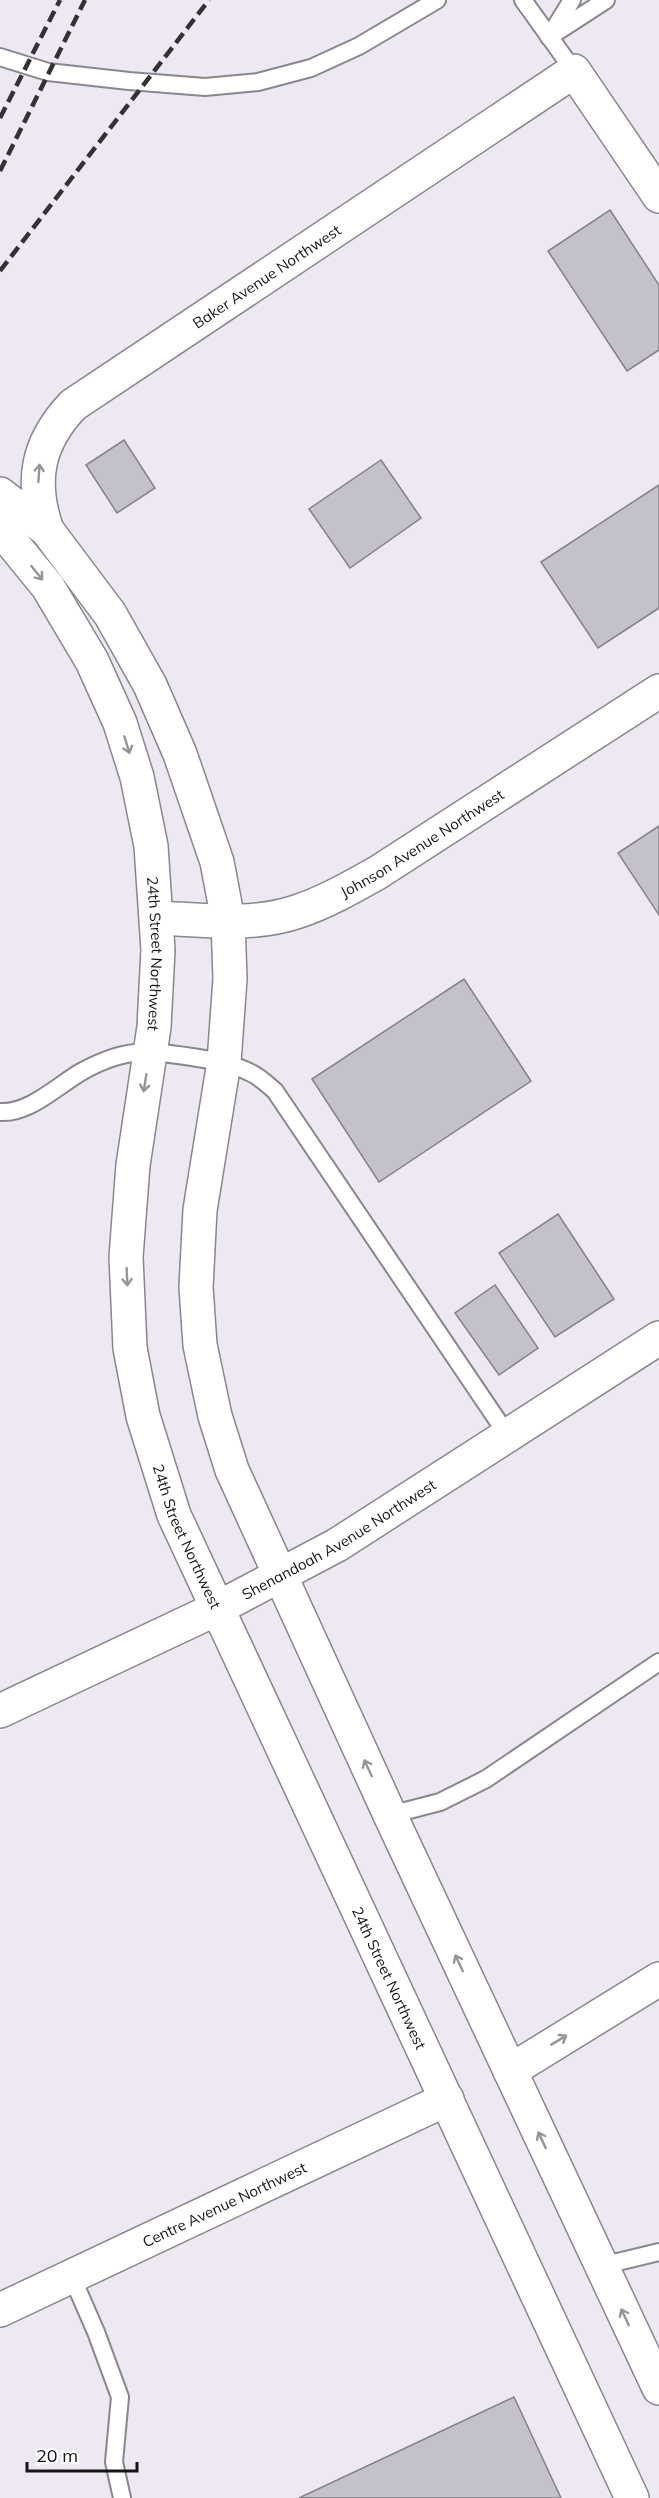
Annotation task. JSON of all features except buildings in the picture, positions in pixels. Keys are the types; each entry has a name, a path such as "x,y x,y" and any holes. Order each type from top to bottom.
{"main road":[{"path":"574,71 659,196"},
{"name":"Baker Avenue Northwest","path":"47,530 39,508 38,472 43,449 57,422 73,405 574,71"},
{"path":"0,494 47,530 110,614 150,685 180,754 213,851 228,920 230,979 224,1062 200,1210 196,1287 200,1345 215,1416 232,1470 390,1815 602,2266 650,2347 659,2388"},
{"name":"24th Street Northwest","path":"0,528 48,587 92,661 120,723 137,777 151,846 157,918 154,1027 132,1176 126,1257 130,1348 143,1416 174,1515 632,2498"},
{"name":"Johnson Avenue Northwest","path":"157,918 258,920 297,912 332,898 377,873 659,691"},
{"name":"Shenandoah Avenue Northwest","path":"0,1711 216,1609 359,1532 659,1338"},
{"path":"510,2071 659,1979"},
{"name":"Centre Avenue Northwest","path":"0,2310 447,2099"}],"lane":[{"path":"0,57 48,72 129,81 205,87 258,82 311,68 359,46 437,0"},
{"path":"523,0 574,71"},
{"path":"549,37 572,0"},
{"path":"549,37 606,0"},
{"path":"0,1112 9,1113 25,1107 82,1072 128,1053 150,1051 224,1062 251,1072 275,1091 508,1436"},
{"path":"390,1815 440,1802 486,1779 659,1662"},
{"path":"602,2266 659,2252"},
{"path":"72,2277 96,2332 120,2397 114,2462 122,2498"}],"railway":[{"path":"0,118 60,0"},
{"path":"0,171 85,0"},
{"path":"0,271 209,0"}]}
